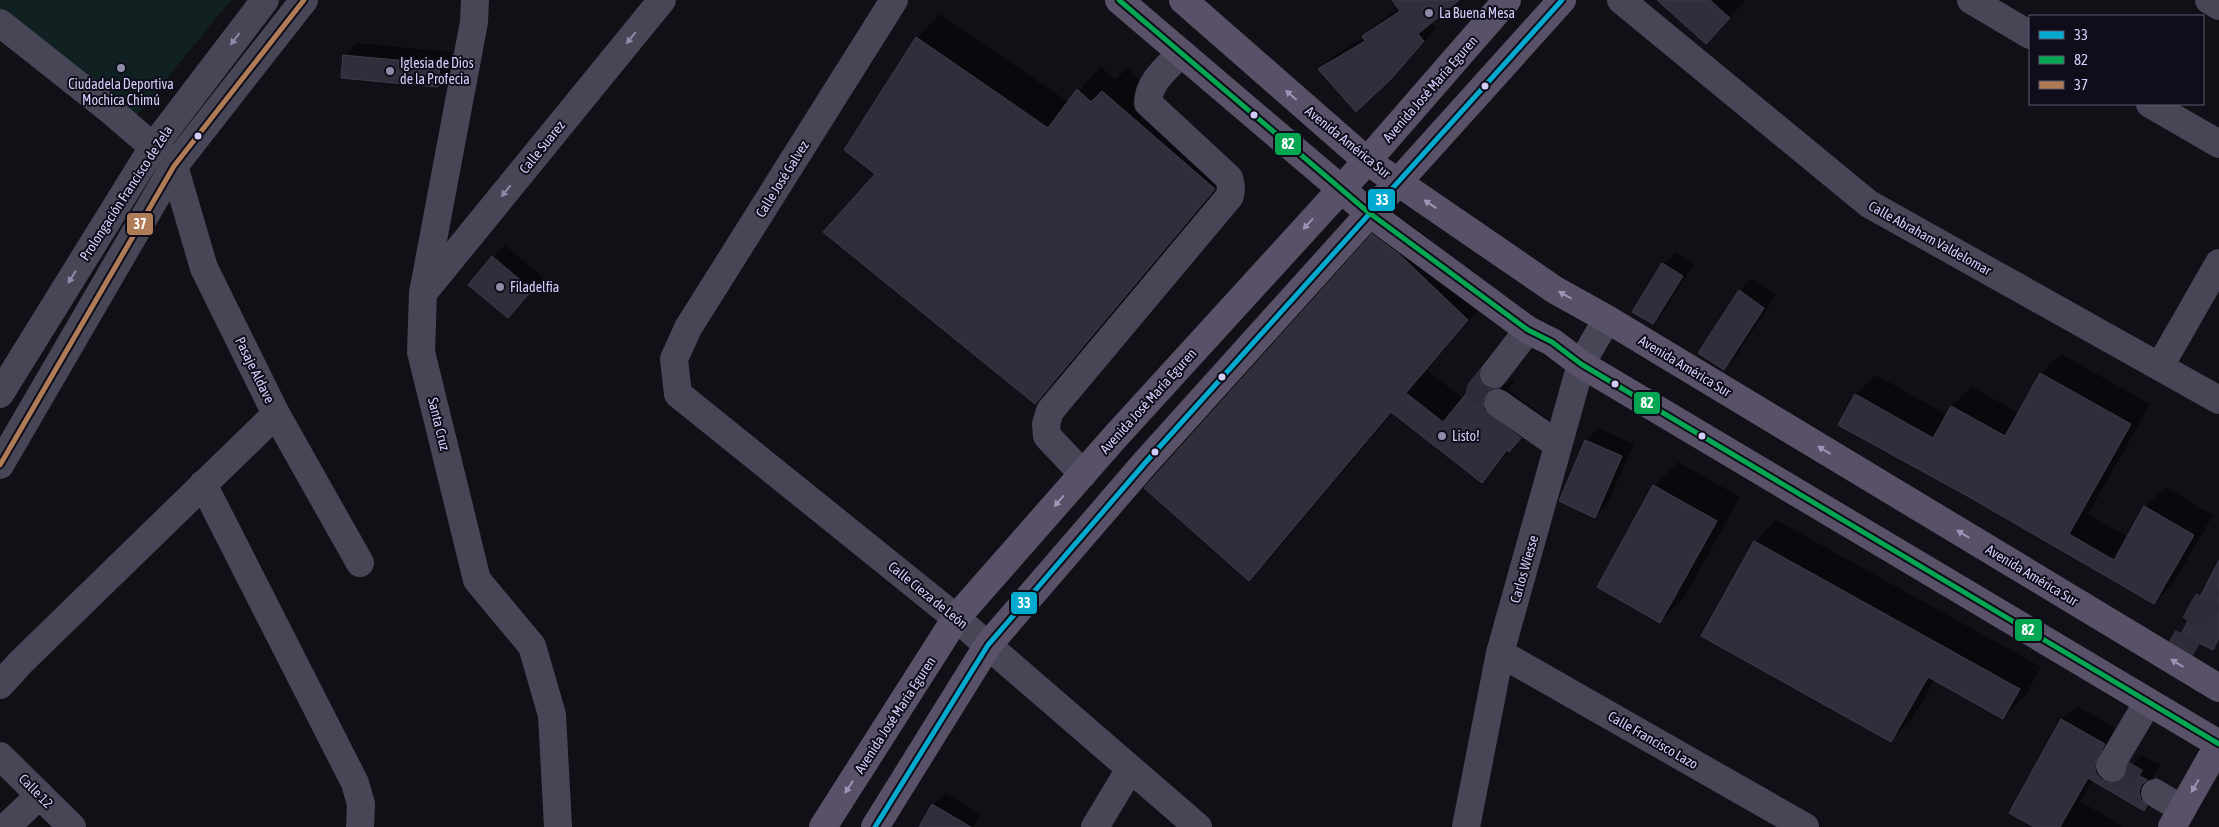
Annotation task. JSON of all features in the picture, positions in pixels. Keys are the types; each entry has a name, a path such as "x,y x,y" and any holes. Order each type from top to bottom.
{"main road":[{"path":"1119,0 1368,212 1528,330 1552,342 1581,364 2219,744 2177,818"},
{"name":"Avenida América Sur","path":"1183,0 1367,161 1555,290 1607,319 2219,688"},
{"name":"Avenida José María Eguren","path":"823,827 956,618 1115,437 1340,188 1367,161 1507,0"},
{"path":"875,827 988,645 1145,463 1368,212 1398,182 1562,0"},
{"path":"1202,70 1227,39"},
{"path":"1115,437 1145,463"}],"street":[{"name":"Prolongación Francisco de Zela","path":"0,394 153,147 265,0"},
{"name":"Prolongación Francisco de Zela","path":"0,465 174,166 304,0"},
{"name":"Santa Cruz","path":"475,0 474,22 423,293 421,352 477,580 532,646 552,715 558,827"},
{"name":"Calle Suarez","path":"423,293 662,0"},
{"name":"Calle José Galvez","path":"674,359 688,328 894,0"},
{"name":"Calle Abraham Valdelomar","path":"1621,0 1869,204 2219,400"},
{"path":"1971,0 2029,33"},
{"path":"2209,0 2219,6"},
{"path":"0,23 174,166"},
{"path":"1083,474 1047,436 1046,424 1050,411 1230,196 1231,186 1228,178 1148,103 1148,94 1158,76 1181,53"},
{"path":"2152,105 2219,144"},
{"name":"Pasaje Aldave","path":"174,166 204,268 276,414 360,563"},
{"path":"2160,366 2219,263"},
{"name":"Carlos Wiesse","path":"1466,827 1500,654 1558,445 1581,364 1607,319"},
{"path":"1494,374 1528,330"},
{"name":"Calle Cieza de León","path":"674,359 678,394 956,618 1198,827"},
{"path":"1498,402 1558,445"},
{"path":"0,685 21,662 276,414"},
{"path":"203,484 355,783 361,804 360,827"},
{"name":"Calle Francisco Lazo","path":"1500,654 1805,827"},
{"path":"2112,768 2110,766 2148,702"},
{"name":"Calle 12","path":"0,756 72,827"},
{"path":"1095,827 1130,769"},
{"path":"2154,792 2177,818"},
{"path":"6,827 40,795"}],"shaded area":[{"name":"Ciudadela Deportiva Mochica Chimú","path":"0,0 231,0 132,121 0,14"}],"building":[{"path":"1392,0 1459,0 1418,34 1424,41 1391,79 1356,112 1318,69 1365,41 1362,36 1400,11"},
{"path":"1657,0 1710,0 1730,18 1706,44"},
{"path":"916,37 1048,128 1077,89 1091,102 1102,91 1215,189 1035,404 823,232 875,174 844,150"},
{"name":"Iglesia de Dios de la Profecia","path":"343,55 440,64 438,87 341,78"},
{"path":"1372,234 1399,254 1468,320 1406,393 1443,422 1479,378 1484,386 1491,389 1483,401 1484,410 1521,438 1509,452 1507,450 1482,483 1391,412 1249,581 1144,488"},
{"name":"Filadelfia","path":"492,256 532,290 508,318 468,285"},
{"path":"1662,263 1683,276 1653,324 1632,312"},
{"path":"1739,290 1764,308 1724,370 1698,353"},
{"path":"2040,373 2131,424 2069,534 2114,560 2144,506 2194,535 2154,604 1971,498 1838,425 1855,394 1933,438 1951,406 2005,436"},
{"path":"1585,440 1622,456 1595,518 1559,501"},
{"path":"1653,485 1717,521 1660,623 1597,587"},
{"path":"1754,541 2020,689 2003,719 1928,677 1891,742 1701,636"},
{"path":"2219,560 2219,638 2213,650 2181,634"},
{"path":"2061,719 2105,744 2095,764 2095,772 2101,779 2108,783 2116,783 2123,779 2127,769 2147,780 2141,785 2139,792 2141,800 2147,806 2144,811 2088,778 2060,827 2034,827 2009,813"},
{"path":"932,804 971,827 919,827"}],"tunnel":[{"path":"1494,374 1480,391 1498,403"},
{"path":"2174,661 2213,591 2219,595"},
{"path":"2112,768 2155,793"}],"transit line":[{"name":"37","path":"0,465 174,166 304,0"},
{"name":"82","path":"1119,0 1368,212 1528,330 1552,342 1581,364 2219,744"},
{"name":"33","path":"875,827 988,645 1145,463 1562,0"}],"place":[{"name":"La Buena Mesa","path":"1429,13"},
{"name":"Ciudadela Deportiva Mochica Chimú","path":"121,68"},
{"name":"Iglesia de Dios de la Profecia","path":"390,71"},
{"name":"Filadelfia","path":"500,287"},
{"name":"Listo!","path":"1442,436"}]}
